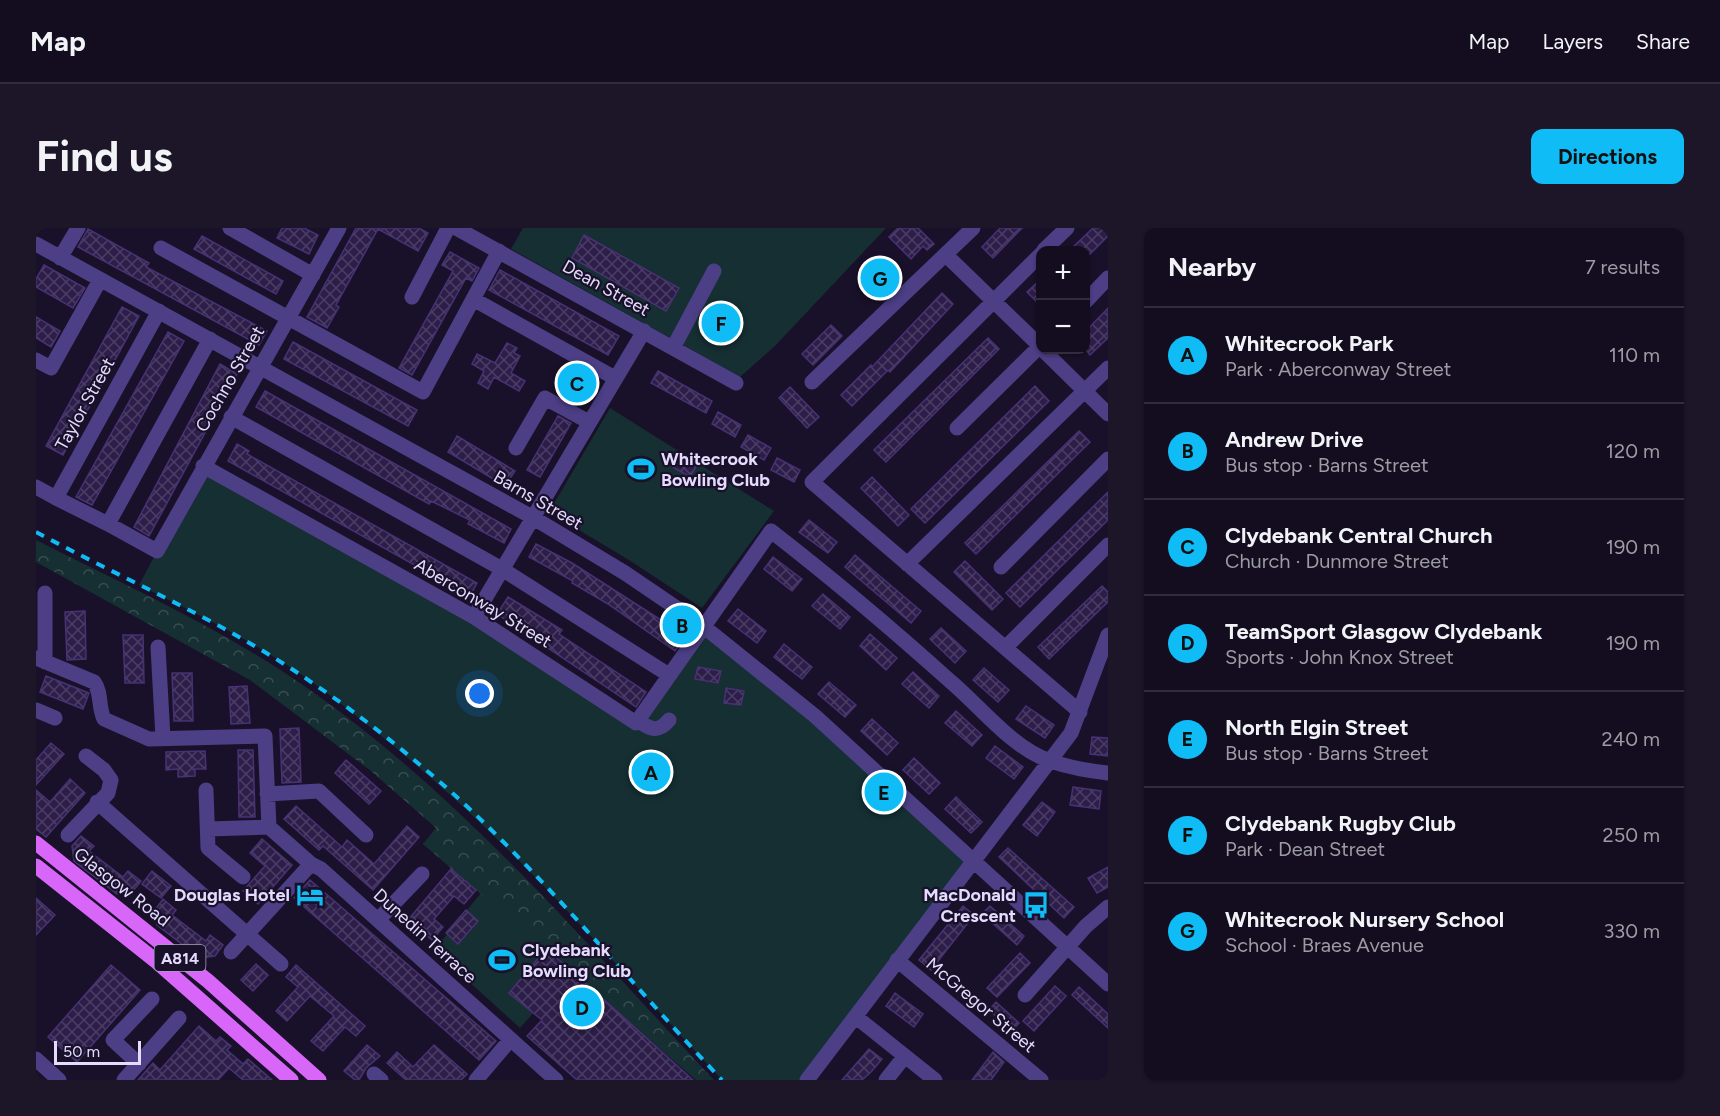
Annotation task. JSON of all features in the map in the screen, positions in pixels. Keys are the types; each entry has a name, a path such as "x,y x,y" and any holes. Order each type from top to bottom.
{"main road":[{"name":"Glasgow Road","path":"36,843 208,981 319,1080"},
{"name":"Glasgow Road","path":"36,866 156,961 291,1080"}],"street":[{"path":"60,258 78,228"},
{"path":"230,228 313,275"},
{"name":"Cochno Street","path":"108,524 157,551 259,366 339,228"},
{"path":"412,297 448,228"},
{"name":"Dean Street","path":"456,228 736,383"},
{"path":"812,382 973,228"},
{"path":"1048,246 1067,228"},
{"name":"Barns Street","path":"36,244 532,517 624,573 703,626 814,716 1108,984"},
{"path":"161,248 423,392 499,251"},
{"path":"946,255 1036,342"},
{"path":"1036,259 812,482 1080,712"},
{"path":"673,348 714,271"},
{"path":"1087,300 1108,278"},
{"path":"36,360 51,368 100,280"},
{"path":"473,299 615,378"},
{"name":"Taylor Street","path":"56,498 159,310"},
{"path":"474,617 644,331"},
{"path":"36,488 108,524 210,339"},
{"path":"957,428 1036,352"},
{"path":"1048,354 1108,414"},
{"path":"907,564 1108,368"},
{"path":"516,448 545,398 589,422"},
{"path":"231,417 502,569 669,675"},
{"path":"1001,567 1108,459"},
{"name":"Aberconway Street","path":"203,466 474,617 636,723 638,720 647,729 662,728 669,720"},
{"path":"638,720 771,531 828,575 1003,730 1050,761 1108,773"},
{"path":"1006,647 1108,545"},
{"path":"45,593 39,662 94,682 99,689 100,711 104,719 149,739 265,736 269,827 208,830"},
{"path":"807,1080 1071,733 1108,635"},
{"path":"158,647 163,738"},
{"path":"36,710 55,718"},
{"path":"68,835 108,793 111,780 104,770 86,756"},
{"path":"206,790 208,848 243,878"},
{"path":"267,794 320,791 366,835"},
{"path":"98,802 281,964"},
{"name":"Dunedin Terrace","path":"269,827 311,864 321,869 556,1080"},
{"path":"231,952 311,864"},
{"path":"378,920 422,874"},
{"path":"1025,995 1067,947 1108,907"},
{"name":"McGregor Street","path":"897,960 1041,1080"},
{"path":"139,1064 113,1040 152,999"},
{"path":"856,1017 935,1080"},
{"path":"124,1080 179,1018"},
{"path":"476,1080 510,1040"},
{"path":"886,1080 905,1056"},
{"path":"36,1059 59,1080"}],"green space":[{"path":"523,228 886,228 776,345 740,377 511,249"},
{"name":"Whitecrook Bowling Club","path":"610,408 774,511 702,608 629,560 549,512"},
{"path":"203,466 474,617 636,722 703,626 973,860 807,1080 722,1080 528,870 478,821 399,750 295,670 229,631 139,585"},
{"path":"36,540 176,610 244,648 278,668 367,732 472,825 522,874 714,1080 696,1080 423,844 436,828 371,771 250,680 36,562"},
{"name":"Clydebank Bowling Club","path":"481,893 571,970 520,1028 434,950"}],"building":[{"path":"282,228 304,228 318,235 309,254 277,238"},
{"path":"356,228 419,228 428,233 418,251 378,229 336,305 339,307 327,328 307,317"},
{"path":"898,228 918,228 934,244 927,250 923,246 911,259 889,237"},
{"path":"1000,228 1022,228 993,258 982,247"},
{"path":"1093,228 1108,228 1108,236 1090,254 1090,246 1074,246"},
{"path":"88,229 149,263 146,267 267,331 259,345 78,247"},
{"path":"584,235 679,288 666,311 572,258"},
{"path":"202,236 283,281 276,294 194,249"},
{"path":"450,252 479,268 472,281 466,278 412,375 399,368 453,271 442,265"},
{"path":"44,265 85,288 73,308 36,287 36,279"},
{"path":"500,270 619,336 608,355 489,290"},
{"path":"1036,284 1036,301 1027,292"},
{"path":"942,293 953,304 890,372 888,370 852,406 841,395 871,365 872,367"},
{"path":"122,307 139,316 63,455 46,446"},
{"path":"1108,308 1108,338 1090,355 1089,354 1090,327"},
{"path":"36,317 60,331 51,347 36,338"},
{"path":"831,325 842,336 813,365 802,354"},
{"path":"168,332 184,341 92,505 76,497"},
{"path":"988,338 999,349 886,462 874,450"},
{"path":"293,342 417,410 408,426 284,359"},
{"path":"507,343 517,348 514,353 520,356 511,373 525,381 519,391 494,377 488,389 478,383 484,371 472,364 477,354 495,363"},
{"path":"220,364 237,374 149,536 134,527"},
{"path":"574,370 590,379 580,396 564,387"},
{"path":"658,371 712,401 706,413 651,383"},
{"path":"1035,386 1049,401 925,523 911,509"},
{"path":"790,387 819,417 807,428 779,398"},
{"path":"265,391 511,529 504,543 468,524 470,520 431,501 429,504 256,407"},
{"path":"718,412 741,425 735,437 712,424"},
{"path":"558,416 571,423 540,477 527,470"},
{"path":"1079,431 1090,442 976,554 965,543"},
{"path":"748,435 771,448 764,460 741,447"},
{"path":"457,436 515,471 505,486 448,452"},
{"path":"237,444 249,451 247,454 477,583 470,596 228,461"},
{"path":"678,454 697,465 690,477 671,466"},
{"path":"777,458 800,470 794,482 771,470"},
{"path":"872,477 909,515 898,526 861,488"},
{"path":"1108,492 1108,520 1020,607 1006,593"},
{"path":"809,520 837,542 828,553 799,532"},
{"path":"536,544 572,563 661,620 659,623 683,639 675,651 608,604 572,583 573,581 529,557"},
{"path":"855,555 921,611 911,623 845,567"},
{"path":"773,557 802,579 792,591 764,569"},
{"path":"965,561 1003,599 992,610 954,572"},
{"path":"1102,586 1108,592 1108,602 1049,659 1038,647"},
{"path":"823,594 850,617 840,629 812,606"},
{"path":"508,597 562,630 559,634 646,692 636,707 497,614"},
{"path":"738,609 766,631 757,643 728,621"},
{"path":"85,611 86,659 67,660 65,612"},
{"path":"941,628 966,651 955,663 930,639"},
{"path":"870,634 897,658 886,670 860,646"},
{"path":"123,635 143,635 144,683 125,683"},
{"path":"784,644 812,667 802,679 774,657"},
{"path":"698,667 721,671 718,683 695,679"},
{"path":"984,668 1009,690 998,702 973,680"},
{"path":"913,672 939,696 929,708 902,684"},
{"path":"172,673 192,673 193,721 174,721"},
{"path":"46,676 89,693 83,709 40,692"},
{"path":"829,682 856,705 845,717 818,694"},
{"path":"247,686 250,723 231,724 229,687"},
{"path":"726,688 744,691 741,705 724,703"},
{"path":"1026,706 1054,725 1045,738 1016,719"},
{"path":"956,711 982,735 972,746 945,723"},
{"path":"872,719 898,743 887,755 861,731"},
{"path":"299,728 301,782 282,783 280,729"},
{"path":"1092,737 1108,738 1108,756 1090,754"},
{"path":"51,743 64,754 36,785 36,760"},
{"path":"995,746 1023,767 1014,779 986,758"},
{"path":"238,750 253,750 255,817 239,817"},
{"path":"205,751 206,769 195,769 195,776 178,777 178,769 166,770 166,752"},
{"path":"914,758 940,783 929,794 903,770"},
{"path":"346,760 381,791 369,804 335,773"},
{"path":"70,779 85,793 46,837 36,829 36,790 50,802"},
{"path":"1073,787 1101,791 1099,809 1070,805"},
{"path":"956,797 982,822 971,833 945,809"},
{"path":"1042,802 1055,812 1037,836 1023,825"},
{"path":"296,806 342,847 347,840 374,864 407,826 419,837 373,890 323,846 319,850 284,819"},
{"path":"81,836 94,846 89,851 123,877 128,871 141,881 132,892 117,894 74,861 72,846"},
{"path":"262,839 292,865 258,904 243,891 265,866 250,853"},
{"path":"1008,848 1074,907 1064,918 999,857"},
{"path":"1108,867 1108,887 1097,893 1088,878"},
{"path":"451,869 476,890 464,904 454,896 434,919 443,927 432,940 408,920"},
{"path":"152,871 171,886 161,898 142,884"},
{"path":"310,880 496,1041 479,1060 294,898"},
{"path":"36,898 55,915 36,935"},
{"path":"163,899 176,910 172,915 206,941 210,935 223,945 215,956 200,958 157,925 155,910"},
{"path":"963,906 974,915 931,970 919,960"},
{"path":"990,906 1024,936 1017,945 982,914"},
{"path":"466,910 478,921 458,944 446,933"},
{"path":"546,949 693,1080 577,1080 527,1036 542,1020 509,993"},
{"path":"1020,953 1030,963 997,997 987,988"},
{"path":"256,964 268,975 253,991 241,980"},
{"path":"111,965 140,990 77,1062 48,1037"},
{"path":"296,965 365,1026 356,1036 345,1027 323,1051 311,1041 334,1016 310,996 287,1021 276,1011 298,987 286,977"},
{"path":"1055,986 1066,996 1034,1031 1023,1021"},
{"path":"1079,987 1108,1014 1108,1028 1072,995"},
{"path":"895,993 923,1014 914,1027 886,1006"},
{"path":"996,1002 1019,1023 1012,1031 989,1010"},
{"path":"199,1026 216,1041 220,1037 231,1046 227,1050 243,1064 248,1059 272,1080 243,1080 229,1068 218,1080 138,1080 153,1063 160,1070"},
{"path":"367,1045 380,1056 366,1068 359,1080 355,1080 344,1071"},
{"path":"434,1045 467,1074 461,1080 406,1080 387,1063 397,1052 413,1067"},
{"path":"869,1049 882,1059 871,1072 862,1080 842,1080"},
{"path":"993,1052 1004,1062 991,1080 972,1080"}],"railway":[{"path":"36,532 247,642 314,684 388,739 425,769 494,832 722,1080"}],"place":[{"name":"Whitecrook Nursery School","path":"880,278"},
{"name":"Clydebank Rugby Club","path":"721,323"},
{"name":"Clydebank Central Church","path":"577,383"},
{"name":"Whitecrook Bowling Club","path":"641,469"},
{"name":"Andrew Drive","path":"682,625"},
{"name":"Whitecrook Park","path":"651,772"},
{"name":"North Elgin Street","path":"884,792"},
{"name":"Douglas Hotel","path":"310,895"},
{"name":"MacDonald Crescent","path":"1036,905"},
{"name":"Clydebank Bowling Club","path":"502,960"},
{"name":"TeamSport Glasgow Clydebank","path":"582,1007"}]}
